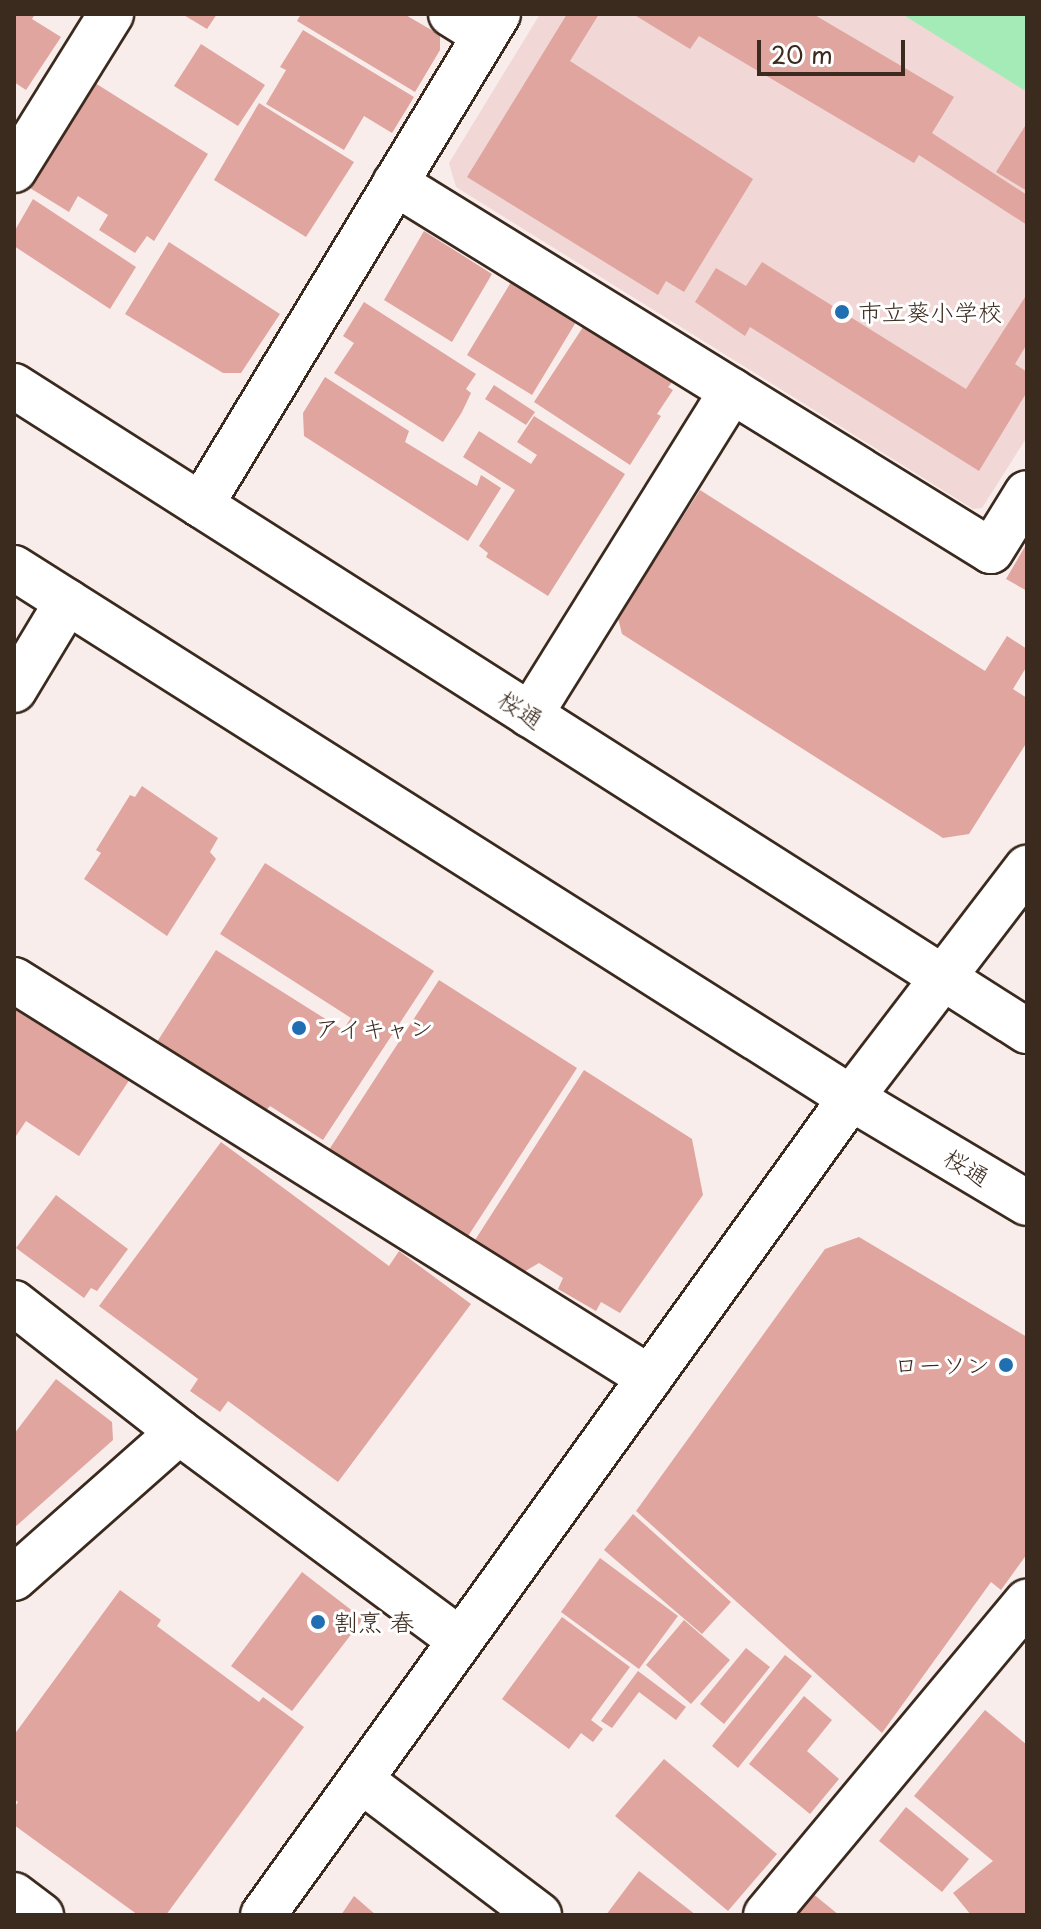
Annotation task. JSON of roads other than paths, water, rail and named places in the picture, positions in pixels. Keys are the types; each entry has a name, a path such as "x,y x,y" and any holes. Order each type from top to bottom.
{"street":[{"path":"14,170 111,14"},
{"path":"201,505 395,183 478,21"},
{"path":"395,183 991,551 1027,493"},
{"name":"桜通","path":"14,386 1027,1031"},
{"path":"530,715 732,391"},
{"name":"桜通","path":"14,568 851,1098 1027,1203"},
{"path":"14,690 67,602"},
{"path":"263,1915 851,1098 1027,868"},
{"path":"14,980 650,1378"},
{"path":"14,1303 179,1432 459,1639"},
{"path":"14,1578 179,1432"},
{"path":"766,1915 1027,1602"},
{"path":"362,1781 539,1915"},
{"path":"14,1895 41,1915"}],"place":[{"name":"市立葵小学校","path":"842,312"},
{"name":"アイキャン","path":"299,1028"},
{"name":"ローソン","path":"1006,1365"},
{"name":"割烹 春","path":"318,1622"}]}
